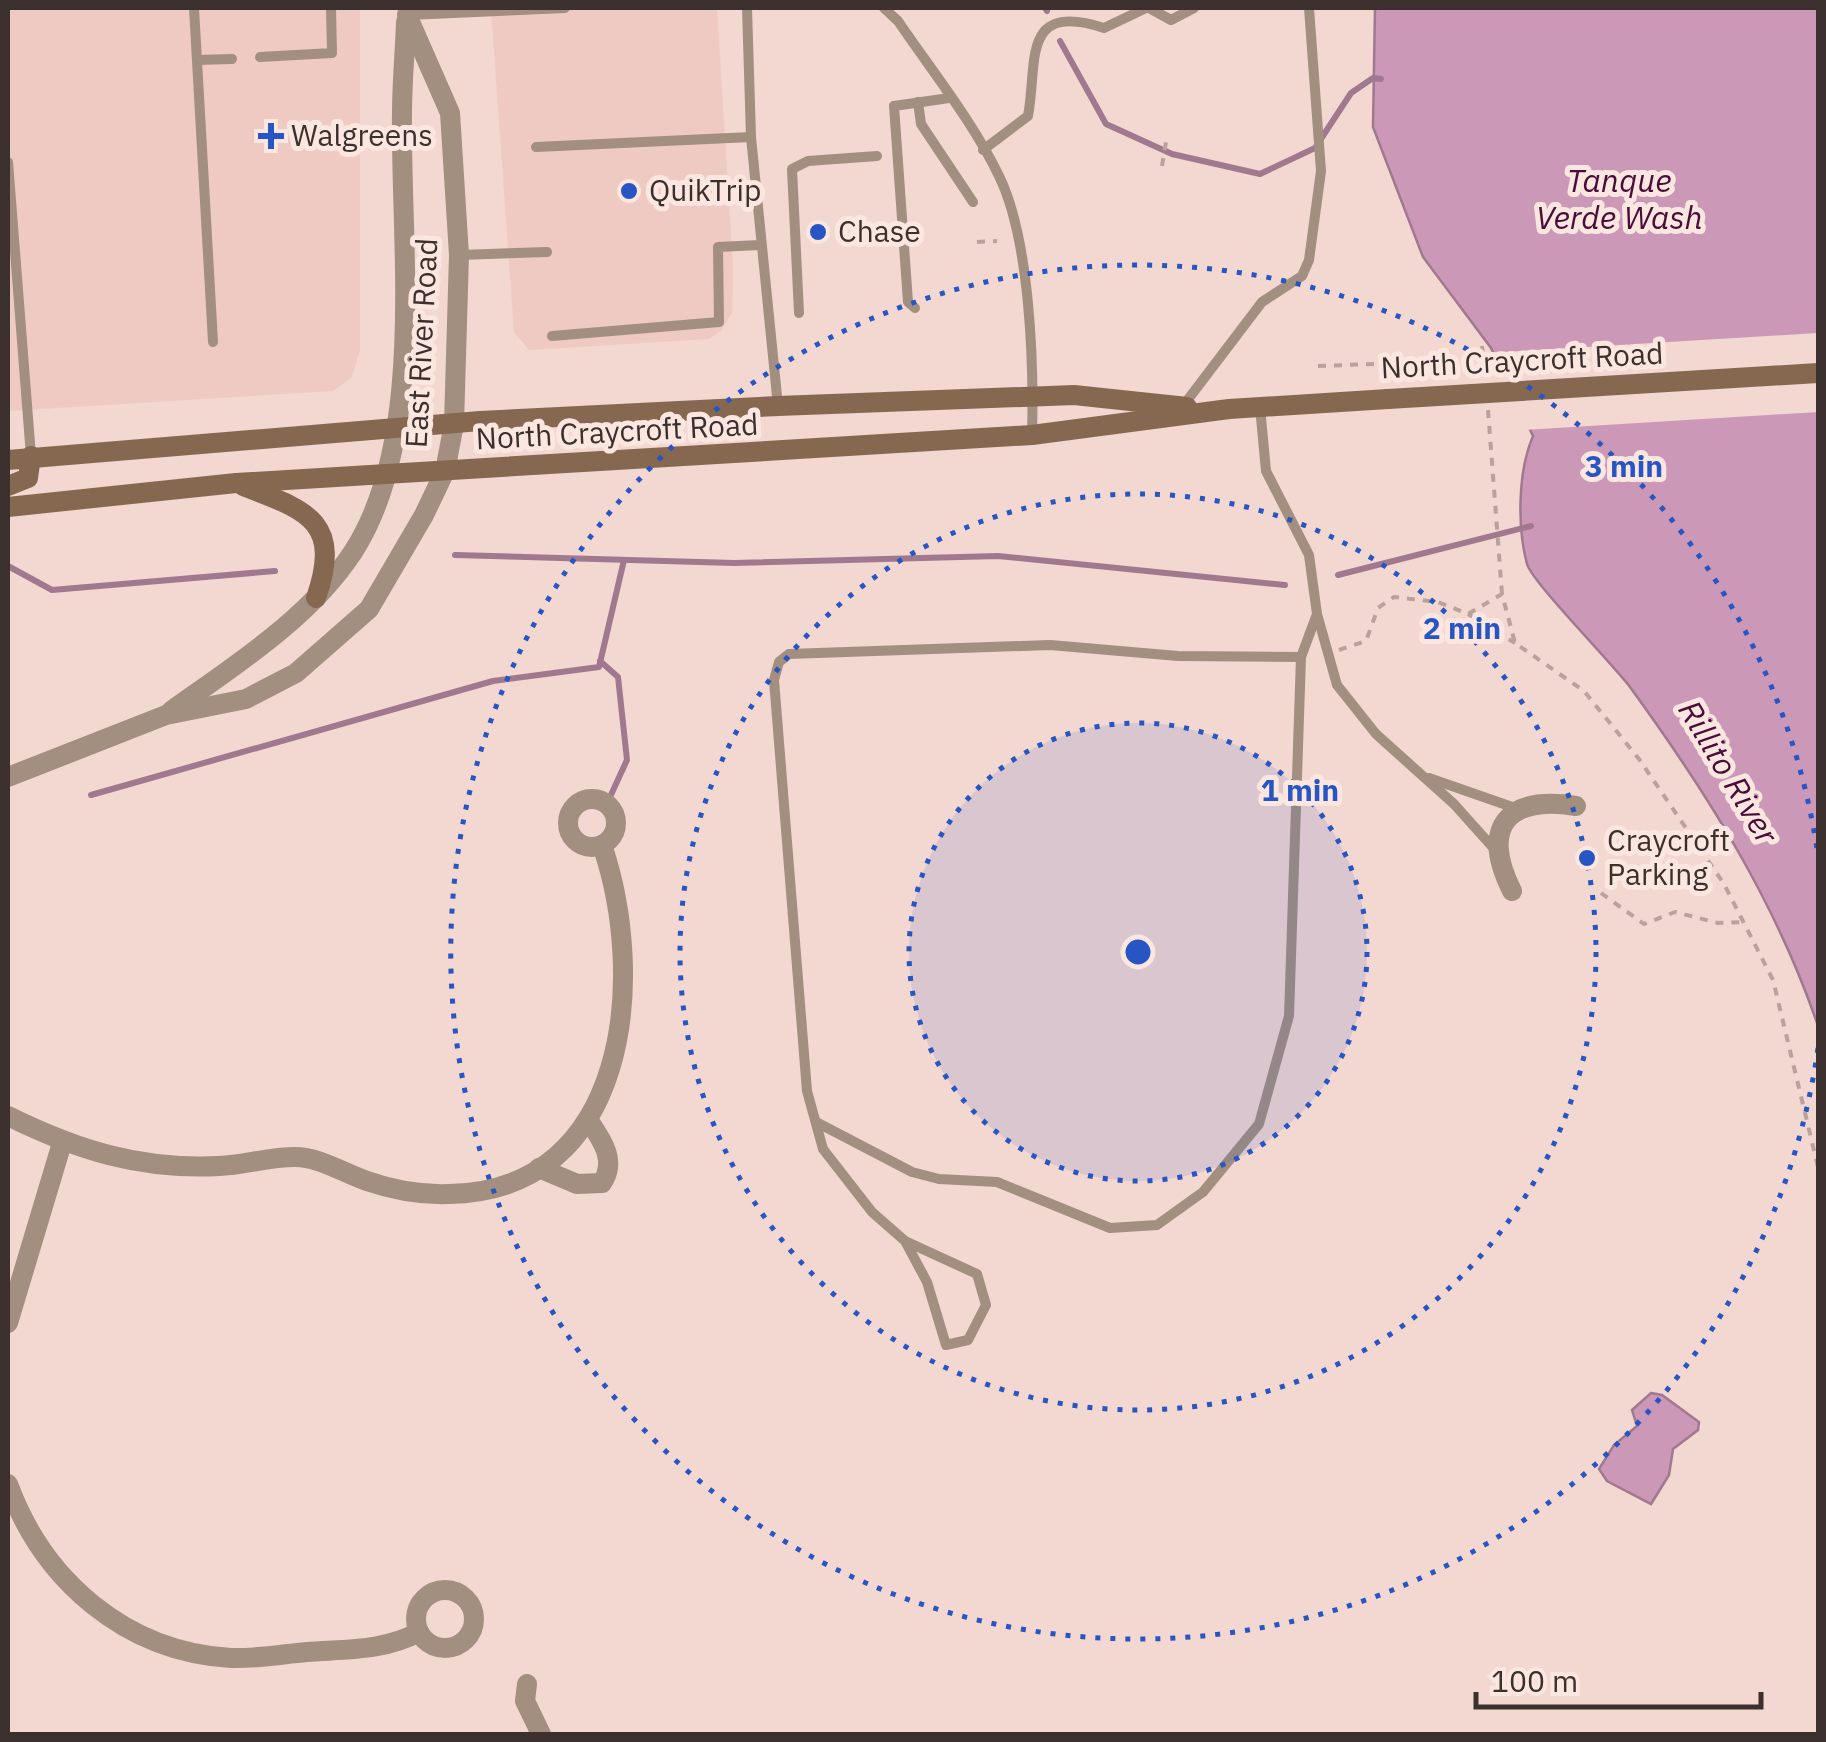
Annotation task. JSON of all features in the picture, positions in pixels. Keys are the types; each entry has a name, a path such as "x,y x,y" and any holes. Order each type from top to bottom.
{"main road":[{"name":"North Craycroft Road","path":"8,507 236,484 1032,435 1229,409 1818,373"},
{"name":"North Craycroft Road","path":"8,460 454,424 778,406 1074,395 1229,409"},
{"path":"8,486 28,478 31,456"},
{"path":"236,484 301,508 310,517 325,544 325,564 316,598"}],"street":[{"name":"East River Road","path":"8,777 166,715 246,699 296,673 368,609 444,471 454,424 459,255 450,113 406,11"},
{"name":"East River Road","path":"166,715 255,651 316,598 354,551 385,474 396,429 406,268 402,114 406,11"},
{"path":"1512,892 1498,852 1497,833 1503,820 1518,809 1555,802 1576,806"},
{"path":"8,1116 62,1143 176,1167 298,1157 417,1193 486,1191 539,1168 576,1138 589,1121 617,1041 624,989 624,927 602,845"},
{"path":"539,1168 577,1184 602,1183 608,1174 606,1148 589,1121"},
{"path":"9,1312 62,1143"},
{"path":"8,1484 40,1552 68,1586 126,1627 160,1642 232,1658 393,1646 419,1632"},
{"path":"526,1684 525,1701 540,1734"}],"lane":[{"path":"194,8 214,342"},
{"path":"260,57 332,53 331,8"},
{"path":"406,11 565,8"},
{"path":"747,8 750,137 760,246 777,360 778,406"},
{"path":"884,8 1000,177 1020,238 1033,397 1032,435"},
{"path":"983,150 1028,116 1031,58 1040,37 1056,24 1082,20 1104,28 1148,8 1172,20 1194,8"},
{"path":"1183,406 1262,302 1302,276 1308,260 1322,172 1309,8"},
{"path":"197,60 232,59"},
{"path":"915,308 908,302 894,106 949,98"},
{"path":"918,102 921,124 973,202"},
{"path":"536,146 750,137"},
{"path":"799,313 792,169 808,161 877,156"},
{"path":"8,162 31,456"},
{"path":"552,336 719,322 718,246 760,246"},
{"path":"459,255 546,252"},
{"path":"1260,407 1266,471 1309,556 1317,614 1337,685 1355,711 1498,852"},
{"path":"816,1122 912,1172 939,1179 997,1182 1110,1228 1157,1226 1204,1192 1259,1124 1288,1016 1302,657 1317,614"},
{"path":"905,1241 977,1274 986,1305 968,1340 946,1345 940,1336 927,1282 905,1241 845,1182 823,1149 807,1091 774,680 779,662 790,654 1050,645 1178,656 1302,657"},
{"path":"1423,776 1518,809"}],"path":[{"path":"1162,166 1166,142"},
{"path":"976,242 997,240"},
{"path":"1318,366 1374,364"},
{"path":"1492,468 1502,591 1514,643"},
{"path":"1468,614 1502,591"},
{"path":"1328,653 1366,641 1378,608 1394,597 1438,602 1468,614 1584,690 1650,774 1724,884 1774,980 1818,1167"},
{"path":"1601,893 1644,924 1675,912 1718,923 1743,922"}],"shaded area":[{"path":"8,8 360,8 360,350 352,377 333,391 8,411"},
{"path":"491,8 717,8 733,269 732,313 721,331 709,339 529,350 514,332"}],"water":[{"name":"Tanque Verde Wash","path":"1375,8 1818,8 1818,1026 1782,936 1712,808 1630,687 1527,564 1521,499 1524,465 1533,436 1491,348 1423,257 1373,127"},
{"path":"1651,1393 1662,1395 1699,1422 1698,1430 1673,1449 1669,1475 1651,1504 1607,1481 1599,1469 1614,1445 1637,1426 1632,1410"}],"pier":[{"path":"1818,333 1818,412 1524,430 1488,353"}],"waterway":[{"path":"1060,41 1106,124 1172,154 1260,174 1315,148 1351,93 1373,78 1381,79"},
{"path":"1338,575 1531,526"},
{"path":"455,555 734,563 998,556 1285,585"},
{"path":"91,795 493,681 599,667 624,560"},
{"path":"8,566 52,590 275,571"},
{"path":"600,661 618,677 627,760 610,797"}],"place":[{"name":"Walgreens","path":"271,136"},
{"name":"QuikTrip","path":"629,191"},
{"name":"Chase","path":"818,232"},
{"name":"Craycroft Parking","path":"1587,858"}],"water label":[{"name":"Rillito River","path":"1728,772"}]}
